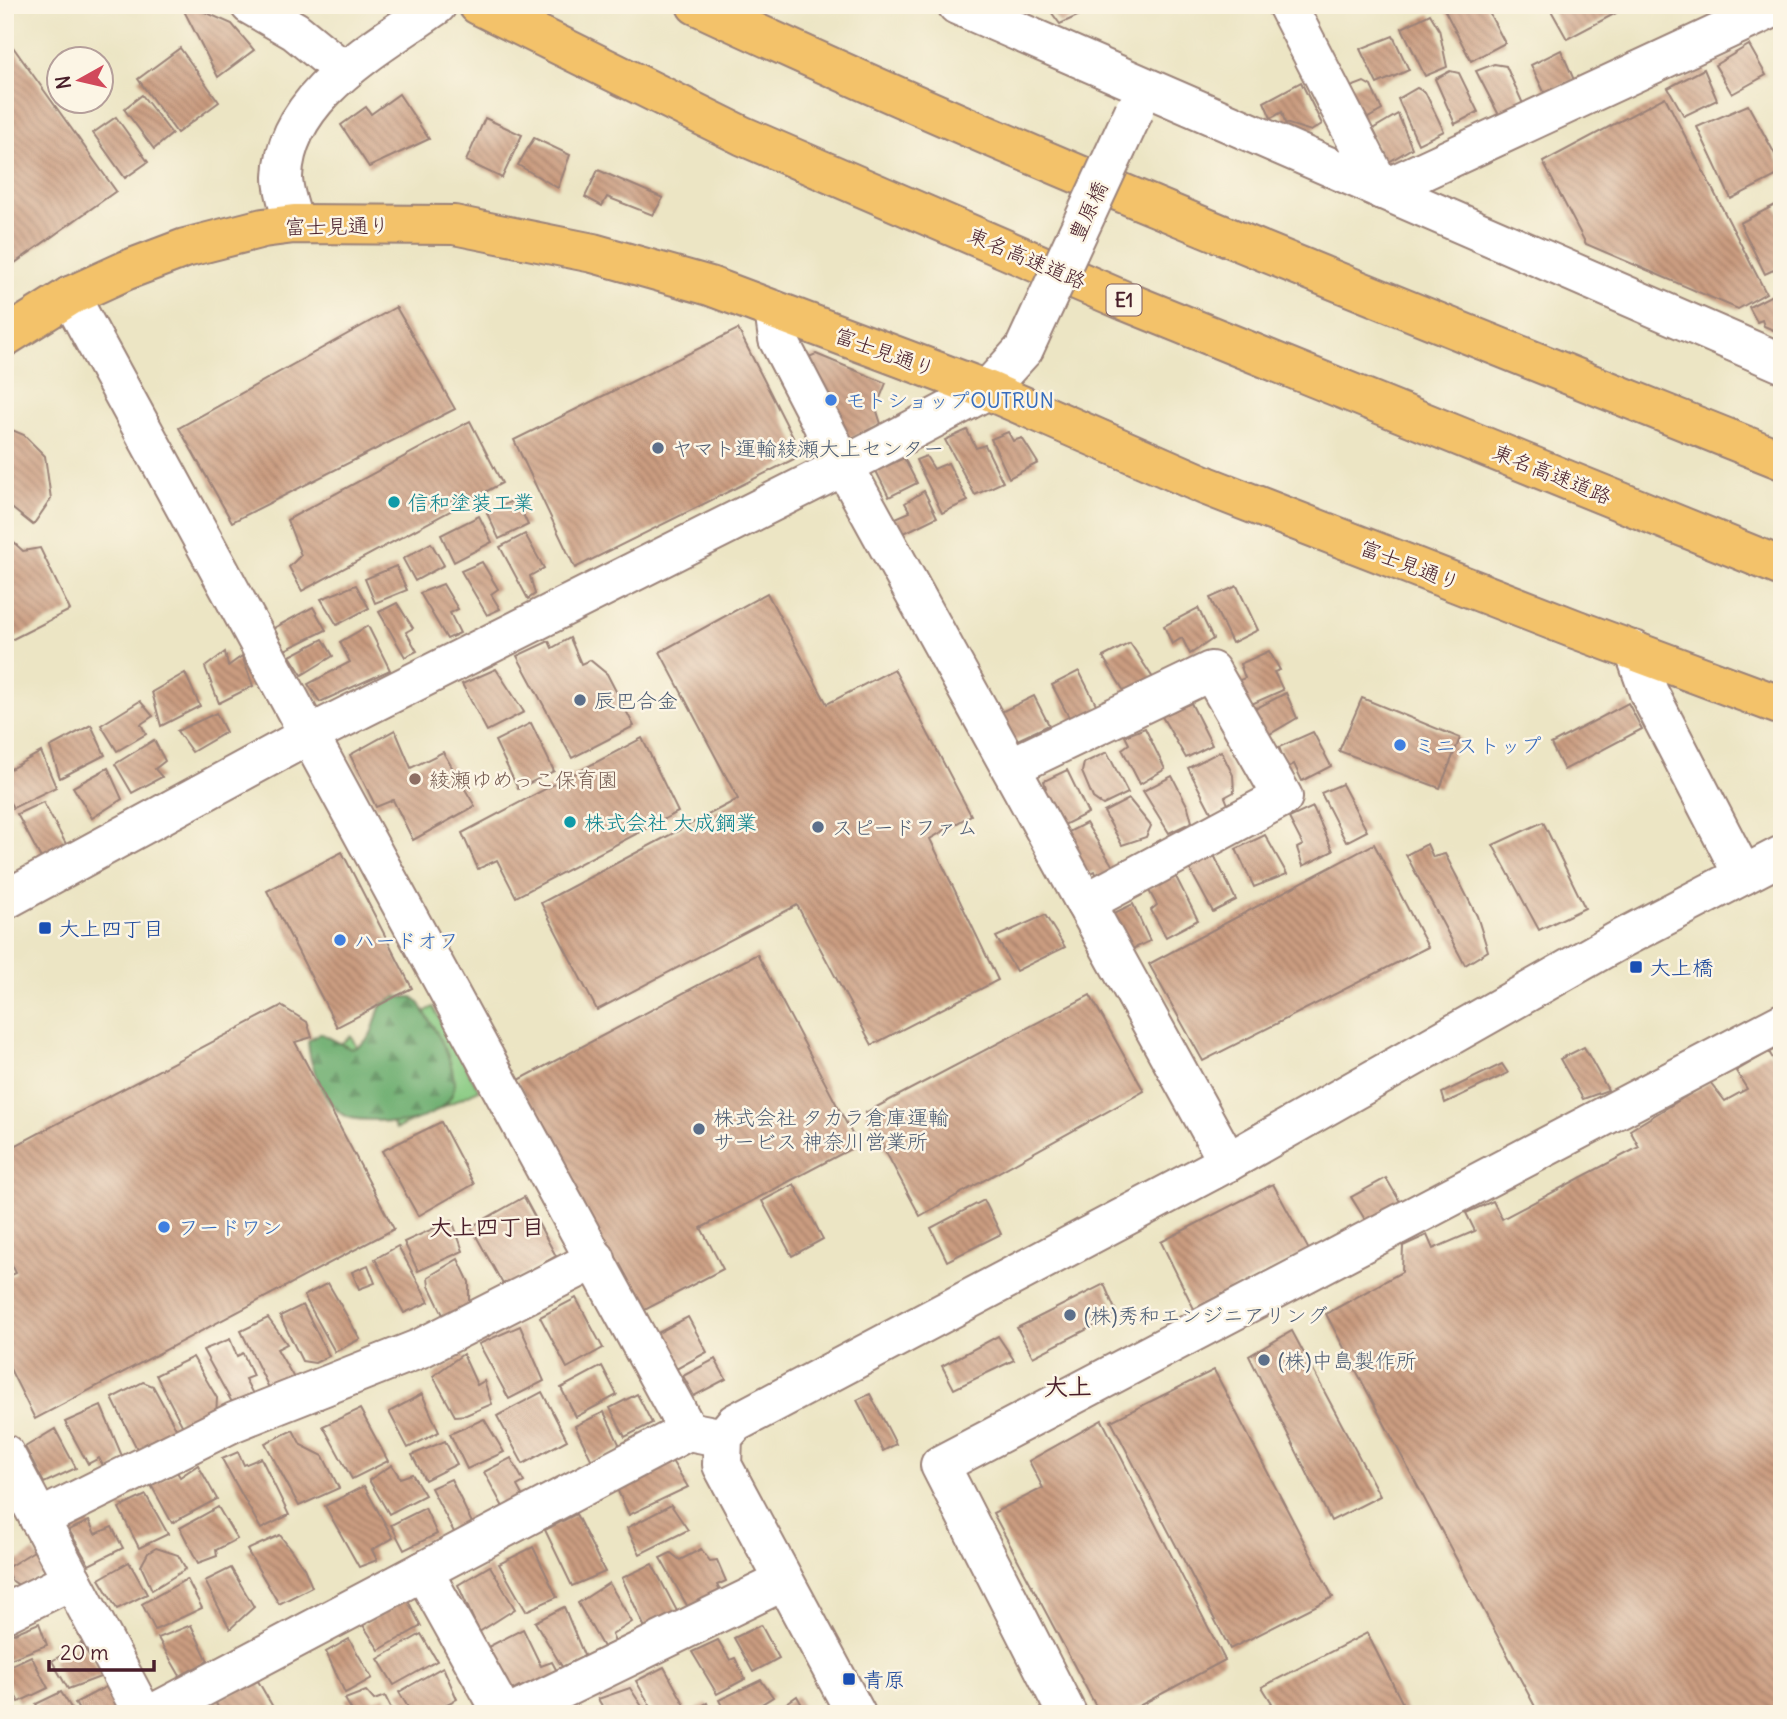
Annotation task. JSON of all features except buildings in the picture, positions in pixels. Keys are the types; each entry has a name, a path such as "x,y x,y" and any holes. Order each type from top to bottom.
{"main road":[{"name":"東名高速道路","path":"478,5 743,136 1125,301 1782,567"},
{"path":"696,5 783,46 1160,210 1782,460"},
{"name":"富士見通り","path":"5,337 70,296 127,270 185,248 252,230 294,224 454,225 593,253 710,286 987,390 1207,486 1782,706"}],"street":[{"path":"250,5 295,31 348,68"},
{"path":"294,224 283,181 284,162 290,143 310,105 330,82 437,5"},
{"path":"957,5 1138,98 1382,190 1782,363"},
{"path":"1287,5 1382,190"},
{"path":"1382,190 1780,5"},
{"name":"豊原橋","path":"5,900 309,735 844,466 987,390 1024,349 1138,98"},
{"path":"70,296 596,1259 706,1434 856,1714"},
{"path":"774,310 778,338 844,466 1228,1162"},
{"path":"1634,650 1649,693 1743,875"},
{"path":"1011,766 1211,671 1283,797 1085,903"},
{"path":"152,1714 424,1572 706,1434 736,1423 1228,1162 1621,939 1782,855"},
{"path":"1067,1714 940,1465 1782,1023"},
{"path":"39,1519 234,1422 421,1348 596,1259"},
{"path":"5,1454 143,1714"},
{"path":"424,1572 503,1714"},
{"path":"5,1613 72,1580"},
{"path":"510,1714 784,1581"}],"green space":[{"path":"395,997 413,997 420,1004 450,1062 453,1092 441,1108 412,1121 391,1123 349,1118 337,1111 324,1094 311,1061 308,1041 320,1033 351,1049 359,1046 372,1032 381,1005"},
{"path":"433,1007 479,1090 396,1129 371,1084 332,1050 351,1036 358,1050"}],"place":[{"name":"モトショップOUTRUN","path":"831,400"},
{"name":"ヤマト運輸綾瀬大上センター","path":"658,448"},
{"name":"信和塗装工業","path":"394,502"},
{"name":"辰巴合金","path":"580,700"},
{"name":"ミニストップ","path":"1400,745"},
{"name":"綾瀬ゆめっこ保育園","path":"415,779"},
{"name":"株式会社 大成鋼業","path":"570,822"},
{"name":"スピードファム","path":"818,827"},
{"name":"大上四丁目","path":"45,928"},
{"name":"ハードオフ","path":"340,940"},
{"name":"大上橋","path":"1636,967"},
{"name":"株式会社 タカラ倉庫運輸 サービス 神奈川営業所","path":"699,1129"},
{"name":"フードワン","path":"164,1227"},
{"name":"(株)秀和エンジニアリング","path":"1070,1315"},
{"name":"(株)中島製作所","path":"1264,1360"},
{"name":"青原","path":"849,1679"}],"district":[{"name":"大上四丁目","path":"487,1226"},
{"name":"大上","path":"1068,1386"}]}
